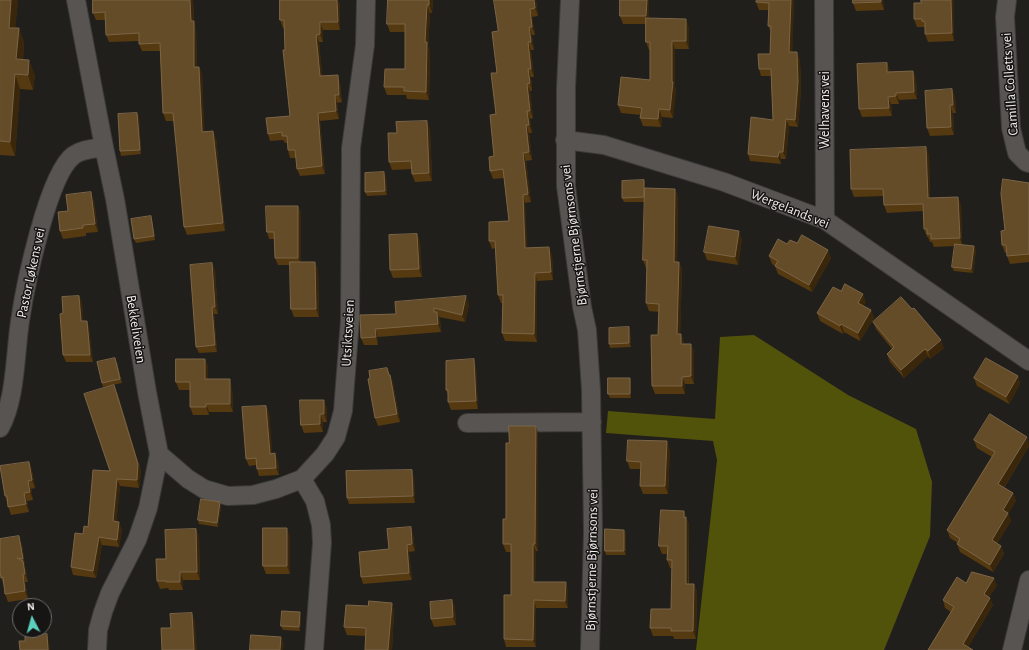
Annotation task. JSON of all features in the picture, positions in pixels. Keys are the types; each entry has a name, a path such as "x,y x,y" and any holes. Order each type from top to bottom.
{"street":[{"name":"Bekkeliveien","path":"76,0 115,199 147,392 159,454 148,508 137,540 110,593 103,612 98,630 97,650"},
{"name":"Utsiktsveien","path":"302,479 325,454 336,437 343,411 350,320 351,148 365,45 366,0"},
{"name":"Bjørnstjerne Bjørnsons vei","path":"570,0 566,186 582,307 587,330 592,390 594,532 590,650"},
{"name":"Welhavens vei","path":"824,0 825,220"},
{"name":"Camilla Colletts vei","path":"1007,0 1005,17 1011,128 1017,153 1029,163"},
{"name":"Wergelands vei","path":"566,140 604,145 716,180 825,220 1029,360"},
{"name":"Pastor Løkens vei","path":"0,428 5,420 14,378 22,314 32,262 48,200 65,164 75,154 104,147"},
{"path":"467,423 592,422"},
{"path":"159,454 188,479 204,489 228,496 253,495 276,489 302,479 315,501 322,525 314,650"},
{"path":"1019,641 1029,580"}],"shaded area":[{"path":"754,335 848,395 916,429 932,482 930,536 884,650 696,650 717,460 713,441 606,433 608,411 715,419 720,337"}],"building":[{"path":"0,0 11,0 9,28 19,28 16,59 29,60 28,75 15,74 10,142 0,141"},
{"path":"93,0 190,0 191,21 194,21 194,67 199,67 202,132 213,131 223,223 184,227 173,113 163,113 160,43 139,44 139,33 106,35 105,12 93,13"},
{"path":"280,0 337,0 338,22 320,22 320,34 316,35 320,76 338,75 339,95 335,95 336,111 318,113 322,166 297,169 295,150 288,150 287,136 282,136 282,132 268,134 266,118 290,116 283,50 285,50 284,20 280,20"},
{"path":"388,0 429,0 429,5 427,5 425,42 427,42 426,92 404,91 404,87 384,87 385,69 405,69 405,24 387,24"},
{"path":"494,0 534,0 535,8 530,9 532,27 529,27 531,42 528,42 531,69 528,69 530,83 527,84 530,111 527,111 529,125 526,125 529,152 523,153 528,194 523,195 525,248 549,247 551,272 535,273 534,334 502,333 503,295 498,295 495,241 489,241 489,222 509,221 503,169 490,171 489,157 494,156 490,115 496,114 491,73 497,73 492,32 498,31"},
{"path":"620,0 647,0 646,16 620,16"},
{"path":"757,0 791,0 789,52 797,52 798,82 795,120 786,119 783,152 779,152 778,157 748,154 751,117 773,120 771,69 759,69 758,54 770,54 771,26 768,26 769,3 756,2"},
{"path":"853,0 881,0 881,2 853,3"},
{"path":"921,0 951,0 952,33 925,34 925,22 922,21 922,19 914,19 914,3 921,3"},
{"path":"646,18 686,19 686,41 672,41 673,82 670,110 659,109 658,119 640,118 642,108 618,105 621,77 650,80 650,42 646,42"},
{"path":"887,63 887,72 913,71 914,92 896,93 896,96 888,97 889,108 859,109 857,64"},
{"path":"952,89 953,105 950,105 951,127 927,128 925,91"},
{"path":"137,113 140,150 120,151 118,114"},
{"path":"427,121 429,173 412,174 411,161 389,162 388,133 397,133 396,122"},
{"path":"926,147 928,198 958,197 960,238 931,239 931,234 927,234 927,229 924,229 923,204 884,205 883,189 851,189 850,150"},
{"path":"384,172 385,191 365,192 365,173"},
{"path":"1003,179 1029,183 1029,254 1007,256 1006,245 1002,245 1001,231 1005,230 1001,194"},
{"path":"644,180 644,197 622,198 622,181"},
{"path":"645,188 675,189 674,262 679,262 677,334 681,334 681,344 691,344 691,376 682,377 682,386 652,386 651,335 658,335 659,304 646,303 647,260 643,260"},
{"path":"91,192 95,224 83,225 83,228 60,231 58,212 68,211 66,195"},
{"path":"266,206 298,206 298,258 275,258 274,232 267,232"},
{"path":"151,216 154,236 134,239 131,219"},
{"path":"709,226 739,231 735,257 704,252"},
{"path":"417,234 419,269 390,270 389,235"},
{"path":"802,235 828,250 809,285 775,266 778,261 769,256 778,239 787,244 790,240 797,243"},
{"path":"955,244 974,246 971,269 952,267"},
{"path":"290,262 315,262 316,309 291,309"},
{"path":"212,263 215,307 212,307 215,345 196,347 190,265"},
{"path":"845,284 863,294 858,303 871,310 858,333 841,324 840,326 817,313 833,287 841,291"},
{"path":"79,296 81,321 87,321 90,355 63,355 60,314 63,313 62,297"},
{"path":"466,296 462,315 434,308 434,312 437,312 438,324 375,329 376,337 361,338 360,315 396,314 395,302"},
{"path":"901,297 912,309 914,308 941,340 928,351 925,349 901,370 887,354 894,347 873,322"},
{"path":"629,327 629,343 609,344 609,328"},
{"path":"115,358 120,379 102,383 97,362"},
{"path":"986,358 1018,376 1006,397 974,378"},
{"path":"176,359 205,359 205,379 230,379 230,404 206,404 206,407 190,407 190,382 176,382"},
{"path":"474,359 476,401 448,402 448,390 446,390 446,361"},
{"path":"387,368 390,375 397,414 375,418 368,379 370,378 369,371"},
{"path":"608,378 630,378 630,394 608,394"},
{"path":"114,385 138,464 137,480 117,479 113,521 119,522 117,540 99,537 93,571 71,567 75,533 83,534 84,526 88,527 93,470 110,471 84,394"},
{"path":"300,400 324,400 324,414 320,414 320,424 301,425"},
{"path":"266,406 270,454 275,453 276,468 257,469 256,458 246,459 242,407"},
{"path":"990,414 1027,437 998,484 1013,493 1003,510 1008,513 992,540 1001,546 990,565 957,544 960,539 947,530 995,452 974,440"},
{"path":"509,426 536,426 535,544 533,544 533,582 566,582 565,601 534,600 533,640 504,639 504,595 511,595 511,544 503,544 503,519 506,519 506,443 509,443"},
{"path":"628,440 667,441 665,486 640,486 641,462 627,461"},
{"path":"29,462 32,480 28,481 30,492 24,493 26,504 8,507 0,466"},
{"path":"412,470 413,496 347,498 346,471"},
{"path":"201,499 220,502 217,523 198,520"},
{"path":"661,510 684,511 684,518 686,517 686,584 694,584 693,631 671,631 671,628 650,628 651,609 671,609 672,560 667,560 668,546 659,546"},
{"path":"411,527 412,544 407,545 409,573 361,577 359,552 389,549 387,529"},
{"path":"263,528 287,528 287,566 263,566"},
{"path":"196,529 197,572 180,572 180,582 157,581 156,559 166,559 165,530"},
{"path":"605,529 624,530 624,551 605,551"},
{"path":"19,536 23,559 17,558 23,561 25,591 5,594 3,577 1,578 0,572 0,539"},
{"path":"972,572 994,578 984,594 990,598 963,644 973,650 928,650 954,607 943,600 957,577 966,583"},
{"path":"452,600 453,617 431,619 430,602"},
{"path":"369,601 392,603 388,650 365,650 366,628 344,627 346,605 368,606"},
{"path":"282,611 300,612 299,627 281,626"},
{"path":"192,613 194,650 162,650 161,628 171,628 170,614"},
{"path":"251,635 281,637 280,650 250,650"},
{"path":"25,638 47,638 48,650 20,650 19,641 25,641"}]}
